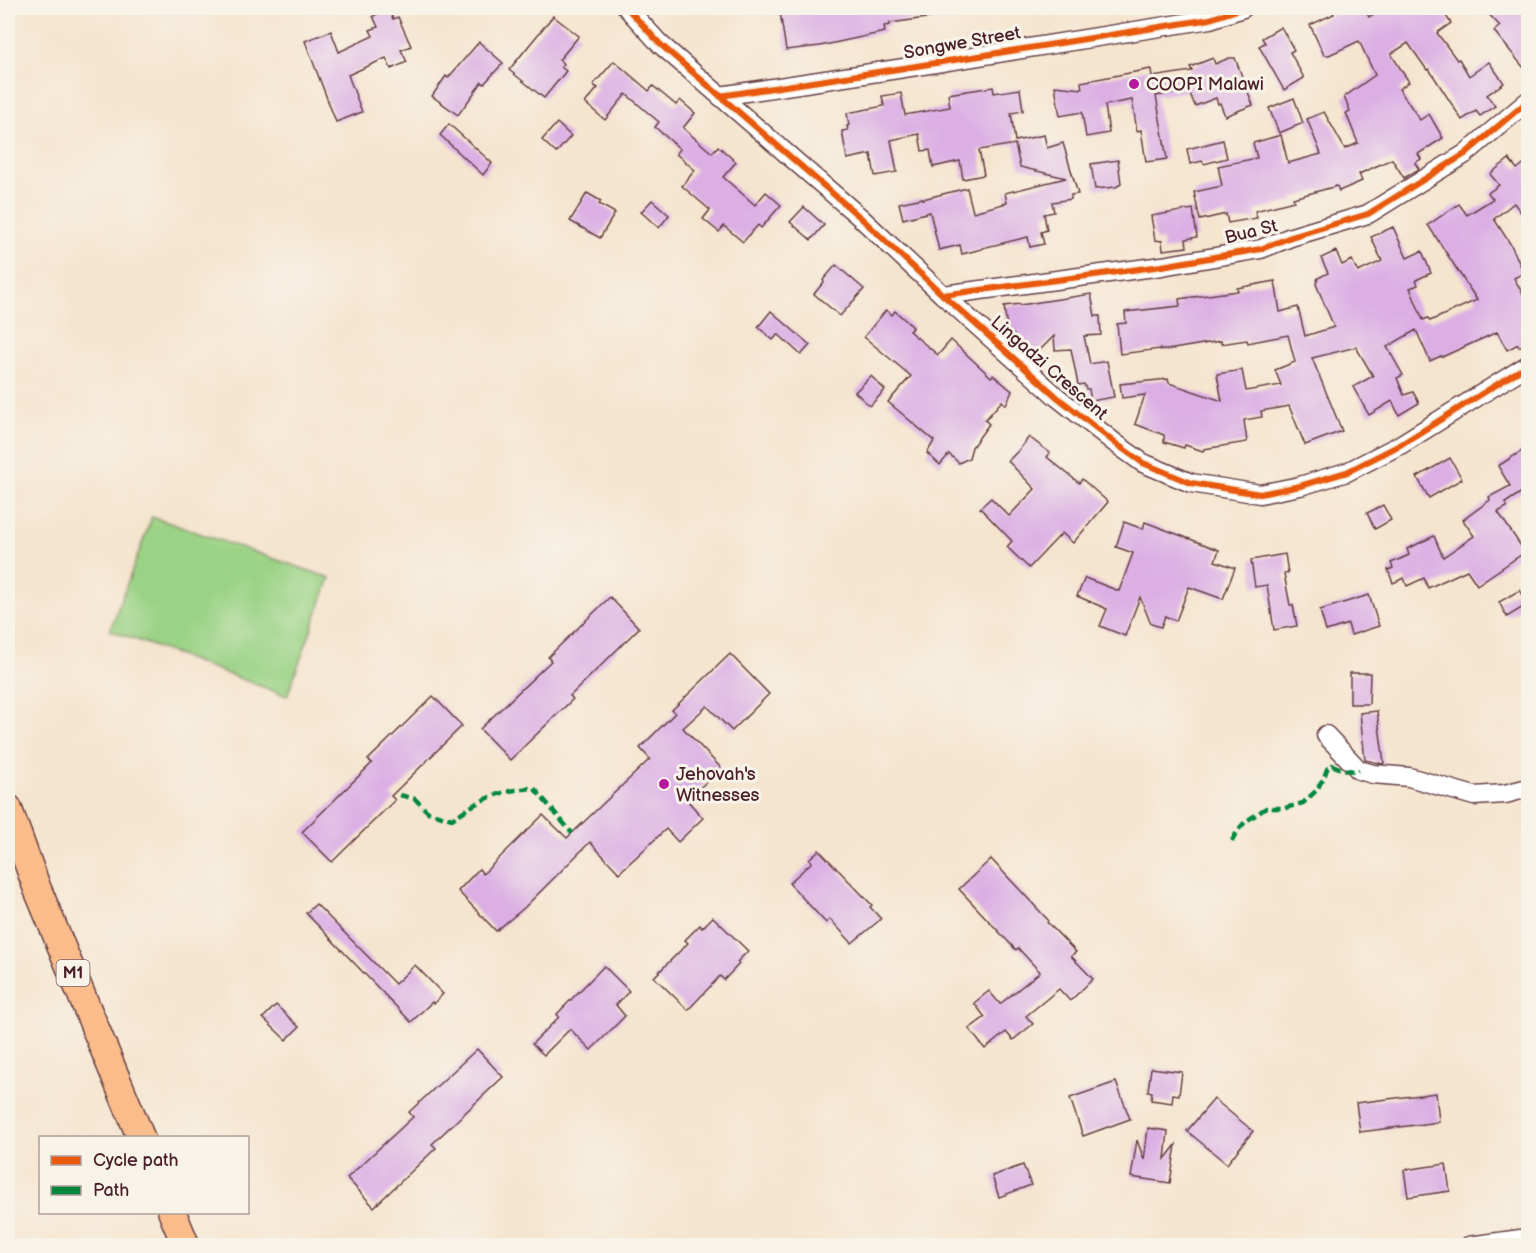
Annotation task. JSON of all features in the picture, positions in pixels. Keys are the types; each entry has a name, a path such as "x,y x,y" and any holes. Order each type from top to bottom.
{"highway":[{"name":"M1","path":"8,808 37,888 141,1136"},
{"path":"173,1214 186,1245"}],"street":[{"name":"Lingadzi Crescent","path":"627,8 660,44 861,218 943,295 1058,397 1114,443 1143,463 1191,483 1260,494 1300,486 1347,472 1400,445 1528,365"},
{"name":"Songwe Street","path":"720,96 1210,19 1244,8"},
{"name":"Bua St","path":"943,295 1162,266 1261,249 1291,237 1368,214 1465,154 1528,100"},
{"path":"1326,735 1359,770 1373,774 1409,777 1474,796 1505,794 1528,788"},
{"path":"1469,1245 1528,1238"}],"green space":[{"path":"152,517 330,578 287,696 110,630"}],"building":[{"path":"781,8 940,8 941,16 890,23 884,26 885,32 820,46 786,50"},
{"path":"1330,8 1364,8 1369,17 1383,8 1440,8 1451,23 1437,33 1457,60 1459,59 1469,76 1489,62 1504,83 1487,95 1495,106 1480,116 1476,111 1462,120 1429,69 1427,70 1408,43 1391,54 1409,82 1399,89 1420,120 1429,114 1443,138 1418,154 1421,159 1415,163 1419,169 1404,178 1392,159 1359,174 1362,181 1339,191 1337,186 1293,198 1294,201 1255,211 1257,218 1228,223 1226,214 1200,220 1194,192 1222,186 1218,166 1257,158 1253,143 1281,135 1288,163 1321,154 1307,119 1324,112 1345,149 1358,143 1346,113 1350,111 1344,97 1375,75 1359,41 1329,55 1324,55 1310,25 1334,14"},
{"path":"1483,8 1518,8 1528,20 1528,73 1494,31 1500,26"},
{"path":"388,9 393,19 398,17 411,46 401,50 407,62 391,69 386,58 348,75 362,112 336,122 305,41 331,31 339,52 373,36 370,30 378,27 373,16"},
{"path":"553,16 579,36 559,60 564,64 561,67 566,71 544,98 509,70"},
{"path":"1281,27 1294,50 1290,52 1304,78 1284,90 1259,46 1265,43 1262,38"},
{"path":"479,42 503,63 484,84 482,82 458,115 432,96 446,76 448,78"},
{"path":"1213,58 1215,64 1235,58 1253,105 1225,116 1216,98 1195,106 1189,91 1156,96 1167,159 1146,162 1141,130 1137,131 1132,100 1105,105 1109,133 1086,137 1082,112 1060,116 1055,86 1082,89 1081,82 1151,69 1152,77 1192,71 1190,67"},
{"path":"614,61 649,91 653,86 676,105 680,100 695,113 683,128 712,153 718,146 736,162 723,177 755,205 766,192 781,205 761,228 758,225 743,242 724,226 719,232 703,219 710,210 682,186 695,170 676,154 680,149 655,127 659,122 626,94 605,120 585,103 598,88 593,85"},
{"path":"993,87 994,93 1020,89 1023,111 1011,113 1015,141 1044,135 1047,148 1063,143 1078,194 1071,195 1071,199 1052,202 1054,212 1044,214 1047,230 1041,232 1044,244 1030,247 1028,237 962,254 960,245 939,250 930,212 903,219 899,203 967,188 973,212 1007,203 1005,193 1066,178 1020,167 1015,144 979,150 984,175 963,179 960,161 933,167 930,150 922,151 919,134 891,140 897,172 875,176 871,154 847,159 842,131 848,130 847,113 884,106 882,96 901,93 905,115 950,107 948,94"},
{"path":"1294,98 1303,123 1279,133 1269,108"},
{"path":"557,123 571,136 556,153 542,140"},
{"path":"449,124 492,163 483,175 440,135"},
{"path":"1223,140 1227,158 1204,164 1202,161 1190,164 1187,149"},
{"path":"1509,159 1517,169 1528,160 1528,222 1514,203 1494,219 1511,245 1524,273 1514,278 1528,303 1528,341 1519,347 1518,344 1507,350 1497,332 1430,361 1416,330 1387,347 1403,375 1397,378 1404,395 1413,392 1419,403 1399,415 1392,401 1369,415 1353,387 1373,376 1356,347 1312,358 1342,431 1305,445 1289,406 1261,411 1262,417 1244,420 1247,442 1203,451 1164,442 1164,435 1135,424 1145,395 1122,398 1120,384 1168,379 1169,383 1222,401 1217,374 1242,370 1246,391 1281,385 1275,370 1295,362 1288,335 1248,343 1247,340 1221,344 1221,341 1167,350 1120,354 1117,324 1126,323 1125,312 1180,306 1179,299 1238,291 1237,288 1275,281 1280,312 1298,307 1305,336 1334,327 1316,284 1318,278 1328,273 1321,258 1336,251 1342,265 1352,260 1358,272 1382,261 1371,237 1393,227 1407,258 1422,251 1431,273 1416,280 1418,285 1410,288 1423,320 1428,318 1430,321 1477,300 1428,225 1459,204 1467,215 1493,199 1488,193 1499,185 1490,174"},
{"path":"1118,160 1121,184 1116,187 1095,189 1091,164"},
{"path":"587,193 601,201 599,204 615,213 600,238 570,221"},
{"path":"652,200 669,215 659,228 641,212"},
{"path":"804,207 824,225 811,240 790,222"},
{"path":"1193,209 1197,237 1186,239 1187,247 1163,250 1162,241 1155,240 1151,216"},
{"path":"836,265 864,289 840,316 814,294"},
{"path":"1091,294 1095,316 1100,316 1101,335 1084,336 1090,364 1107,361 1114,397 1091,401 1089,389 1086,389 1084,384 1078,385 1071,349 1055,350 1054,336 1034,356 1007,328 1004,306"},
{"path":"886,310 892,315 895,311 913,327 909,331 938,355 951,340 991,377 993,375 1012,391 1006,405 1002,401 985,420 989,424 972,447 969,458 959,463 949,454 940,465 927,453 934,441 888,402 911,376 864,337"},
{"path":"771,311 810,345 801,355 778,334 773,340 758,327"},
{"path":"871,376 885,390 870,406 855,392"},
{"path":"1029,437 1050,453 1047,457 1079,483 1082,479 1108,502 1073,543 1062,533 1029,568 1007,547 1012,541 980,508 991,498 1009,516 1035,489 1008,461"},
{"path":"1528,447 1528,488 1505,503 1507,507 1498,512 1525,552 1477,585 1467,570 1428,588 1424,578 1407,586 1404,578 1393,583 1388,570 1393,568 1391,563 1409,555 1407,549 1434,536 1443,557 1474,536 1463,520 1490,500 1489,497 1510,486 1498,466"},
{"path":"1450,458 1462,479 1429,498 1417,477"},
{"path":"1383,505 1391,520 1375,529 1367,513"},
{"path":"1124,522 1143,529 1145,522 1219,550 1215,561 1235,568 1223,599 1189,587 1176,621 1165,616 1161,627 1151,624 1140,597 1125,636 1100,626 1107,609 1077,596 1085,578 1119,591 1133,553 1116,547"},
{"path":"1285,554 1288,573 1284,574 1297,626 1274,630 1267,585 1255,587 1251,560"},
{"path":"1520,590 1528,604 1507,617 1499,602"},
{"path":"1369,595 1379,626 1351,635 1348,624 1326,631 1320,610"},
{"path":"610,597 639,628 570,696 573,699 510,760 480,729 551,661 548,657"},
{"path":"730,654 769,694 732,731 707,706 683,728 721,768 687,800 703,818 678,842 666,829 619,873 590,842 524,908 496,931 458,891 479,869 483,874 543,815 567,838 650,759 640,748 675,713 672,710"},
{"path":"1350,673 1370,673 1369,704 1350,704"},
{"path":"433,696 462,726 391,796 395,800 332,862 302,832 372,763 368,760"},
{"path":"1377,711 1383,764 1365,760 1360,713"},
{"path":"819,850 872,905 870,907 881,919 852,943 830,919 826,923 789,883 812,862 809,859"},
{"path":"991,859 1076,952 1071,956 1093,979 1070,1001 1059,989 1026,1016 1033,1024 1013,1040 1006,1032 985,1049 969,1029 985,1017 974,1003 989,991 1000,1004 1040,972 1018,948 1016,950 959,889"},
{"path":"316,904 395,984 415,965 443,994 411,1022 306,913"},
{"path":"713,917 748,951 724,980 720,976 688,1010 654,977 688,943 685,940 700,925 702,928"},
{"path":"604,966 629,991 616,1005 625,1016 591,1050 570,1029 544,1055 532,1044 559,1017 557,1014"},
{"path":"276,1005 299,1027 286,1040 263,1018"},
{"path":"477,1049 503,1077 432,1144 436,1148 374,1207 347,1178 413,1117 409,1112"},
{"path":"1151,1068 1182,1072 1179,1095 1173,1094 1172,1103 1151,1100 1152,1092 1148,1091"},
{"path":"1116,1082 1130,1119 1083,1136 1070,1098"},
{"path":"1436,1093 1439,1122 1360,1132 1356,1103"},
{"path":"1214,1099 1253,1131 1227,1164 1187,1131"},
{"path":"1148,1128 1168,1131 1165,1159 1176,1145 1170,1183 1131,1177 1137,1140 1144,1160"},
{"path":"1446,1164 1450,1191 1408,1197 1404,1170"},
{"path":"1023,1165 1031,1185 999,1197 992,1176"}],"marked path":[{"path":"1232,841 1245,822 1266,808 1285,808 1303,803 1317,790 1327,769 1332,765 1346,770 1359,770"},
{"path":"400,795 415,799 428,812 452,819 472,806 500,793 534,788 572,833"}],"cycle path":[{"path":"627,8 660,44 861,218 1057,397 1143,463 1191,483 1260,494 1300,486 1347,472 1400,445 1528,365"},
{"path":"720,96 1210,19 1243,8"},
{"path":"943,295 1162,266 1261,249 1291,237 1368,214 1465,154 1528,101"}],"place":[{"name":"COOPI Malawi","path":"1134,84"},
{"name":"Jehovah's Witnesses","path":"664,784"}]}
